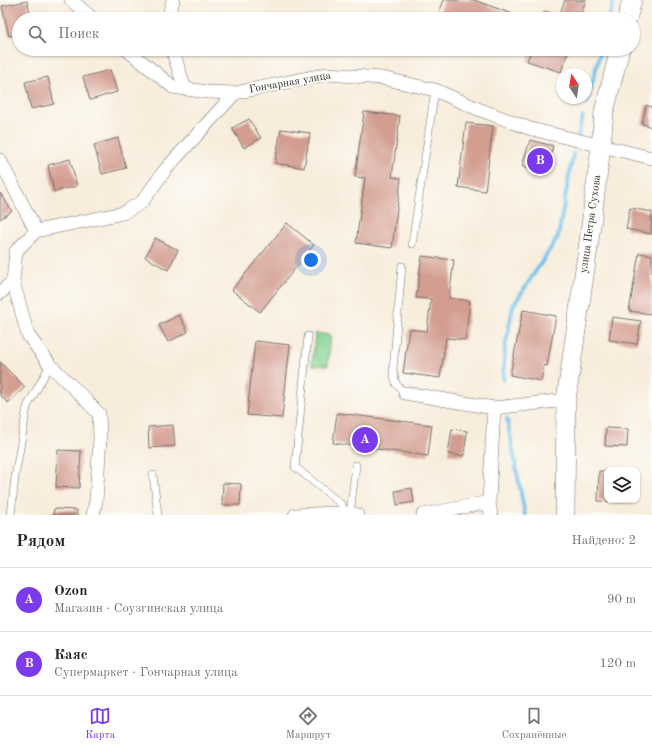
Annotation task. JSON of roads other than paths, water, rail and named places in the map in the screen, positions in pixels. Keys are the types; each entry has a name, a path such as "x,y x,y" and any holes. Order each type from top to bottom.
{"street":[{"path":"71,0 85,12"},
{"path":"170,12 173,0"},
{"path":"629,12 632,0"},
{"name":"Гончарная улица","path":"135,56 173,87 207,92 235,93 327,74 382,78 435,90 478,109 531,129 652,158"},
{"path":"174,56 185,89"},
{"name":"улица Петра Сухова","path":"565,515 566,400 589,241 604,112 618,56"},
{"path":"93,515 96,501 100,438 99,414 50,365 28,335 13,281 16,251 36,231 123,213 142,202 165,170 235,93"},
{"path":"0,160 36,231"},
{"path":"0,293 13,281"},
{"path":"405,393 494,408 566,400"},
{"path":"423,515 490,509 494,408"},
{"path":"295,515 333,512 351,514"}],"lane":[{"path":"412,244 435,90"},
{"path":"402,266 393,370 396,384 405,393"},
{"path":"308,336 295,467 341,504 351,514"},
{"path":"11,515 15,477 27,407 50,365"},
{"path":"351,514 356,465"},
{"path":"153,475 158,515"}],"waterway":[{"path":"611,12 614,0"},
{"path":"592,84 599,56"},
{"path":"578,136 583,116"},
{"path":"503,380 505,347 513,306 558,237 573,154"},
{"path":"507,419 525,515"}],"place":[{"name":"Каяс","path":"540,161"},
{"name":"Ozon","path":"365,440"}]}
